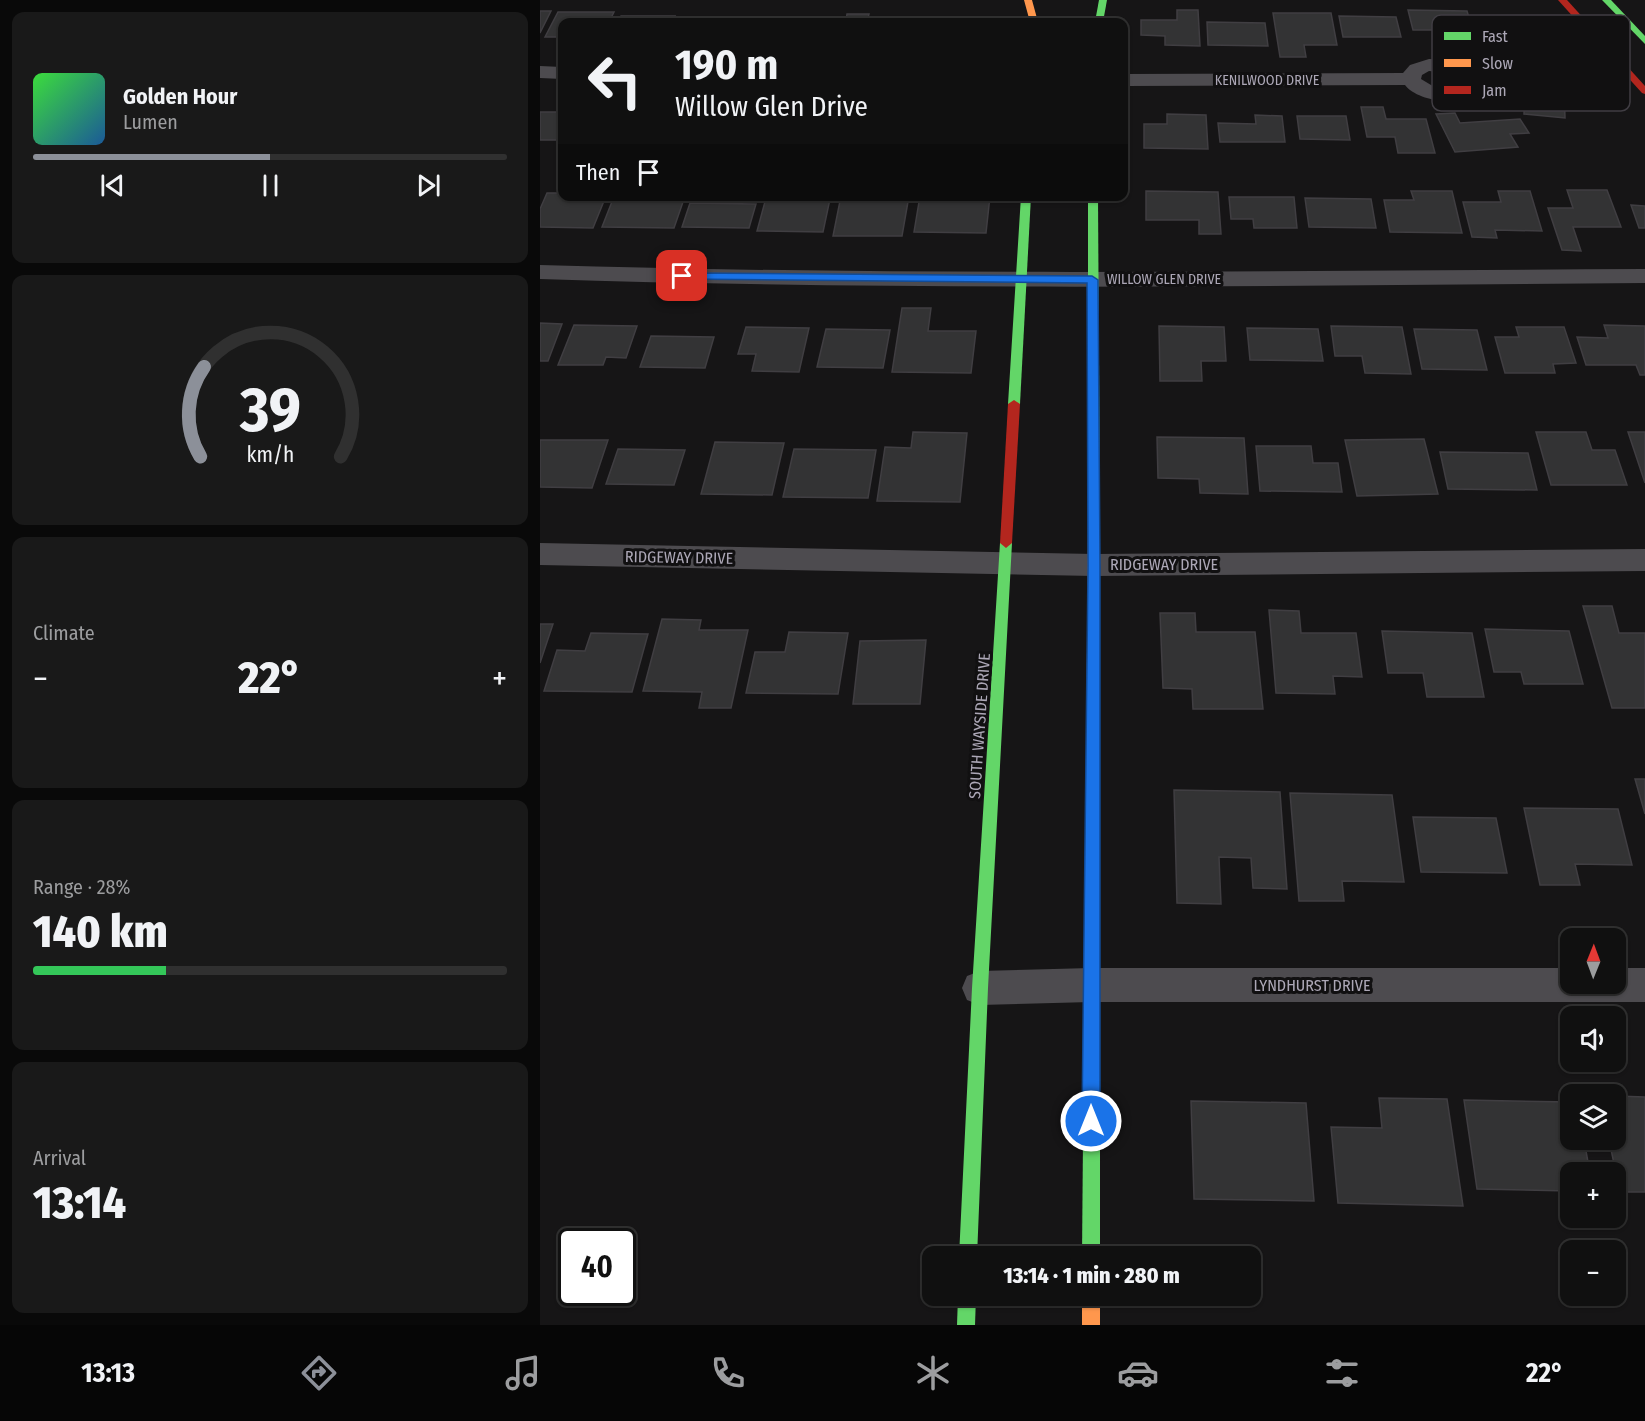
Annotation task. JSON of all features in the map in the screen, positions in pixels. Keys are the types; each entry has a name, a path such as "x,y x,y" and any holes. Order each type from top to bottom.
{"street":[{"path":"1028,0 1033,18"},
{"path":"1100,18 1103,0"},
{"path":"1562,0 1576,15"},
{"path":"1606,0 1620,15"},
{"path":"1630,25 1645,41"},
{"path":"540,72 558,73"},
{"path":"1630,74 1645,90"},
{"name":"KENILWOOD DRIVE","path":"1128,80 1411,79"},
{"name":"SOUTH WAYSIDE DRIVE","path":"968,1246 980,988 1026,201"},
{"path":"1091,1246 1093,201"},
{"name":"WILLOW GLEN DRIVE","path":"540,272 730,278 1021,280 1645,276"},
{"name":"RIDGEWAY DRIVE","path":"540,554 1094,565 1645,560"},
{"name":"LYNDHURST DRIVE","path":"980,988 1091,985 1645,985"},
{"path":"966,1325 967,1306"},
{"path":"1091,1306 1091,1325"}],"building":[{"path":"1177,10 1198,10 1200,46 1165,45 1165,36 1141,35 1141,20 1177,20"},
{"path":"1408,10 1467,11 1468,15 1432,15 1432,30 1413,30"},
{"path":"540,11 551,11 540,33"},
{"path":"558,12 614,12 611,18 558,18 558,37 545,37"},
{"path":"1273,13 1331,13 1337,45 1304,45 1306,57 1280,57"},
{"path":"847,14 869,14 868,18 846,18"},
{"path":"621,16 675,16 674,18 620,18"},
{"path":"1339,16 1396,17 1401,37 1343,37"},
{"path":"686,17 733,17 733,18"},
{"path":"1207,22 1265,23 1268,46 1208,45"},
{"path":"1361,107 1383,107 1386,119 1426,119 1435,153 1398,153 1395,137 1367,137"},
{"path":"1524,111 1565,111 1565,118 1524,114"},
{"path":"540,112 558,112 558,140 540,140"},
{"path":"1455,113 1460,123 1520,119 1529,133 1510,134 1518,147 1455,152 1436,114"},
{"path":"1167,114 1206,115 1208,149 1144,148 1144,124 1167,124"},
{"path":"1255,115 1282,116 1285,142 1220,142 1218,123 1256,124"},
{"path":"1297,116 1346,116 1350,140 1300,139"},
{"path":"1567,190 1607,190 1621,227 1573,227 1581,251 1562,250 1548,208 1573,208"},
{"path":"1146,191 1218,192 1221,234 1199,234 1199,220 1146,220"},
{"path":"1411,191 1452,191 1462,233 1390,232 1384,200 1414,200"},
{"path":"1498,191 1530,191 1542,231 1495,230 1497,238 1472,237 1463,202 1501,202"},
{"path":"547,193 558,193 558,201 604,201 593,228 540,227 540,209"},
{"path":"1229,197 1294,197 1297,228 1254,228 1253,219 1231,219"},
{"path":"1305,198 1371,199 1376,228 1309,227"},
{"path":"612,201 683,201 674,228 602,227"},
{"path":"765,201 830,201 823,232 757,231"},
{"path":"840,201 908,201 902,236 833,236"},
{"path":"919,201 989,201 986,233 914,232"},
{"path":"690,203 756,204 749,228 682,227"},
{"path":"1631,205 1645,206 1645,228 1639,228"},
{"path":"902,308 931,308 928,331 976,331 971,373 892,372"},
{"path":"540,323 562,324 548,361 540,361"},
{"path":"574,325 637,326 626,358 606,357 603,365 558,365"},
{"path":"1604,325 1645,326 1645,375 1640,375 1636,365 1586,365 1577,337 1608,338"},
{"path":"1159,326 1224,327 1226,361 1201,361 1202,381 1160,381"},
{"path":"1331,326 1402,327 1411,374 1365,373 1362,356 1335,356"},
{"path":"746,327 809,328 799,372 752,371 756,354 738,354"},
{"path":"1516,327 1564,327 1576,363 1553,364 1555,373 1505,373 1495,337 1519,337"},
{"path":"1247,328 1318,329 1323,361 1250,360"},
{"path":"826,329 890,330 883,368 817,367"},
{"path":"1414,329 1477,330 1487,370 1422,369"},
{"path":"651,336 714,337 705,368 640,367"},
{"path":"913,432 967,433 960,502 877,501 885,447 911,448"},
{"path":"1536,432 1586,432 1592,450 1615,450 1627,485 1551,485"},
{"path":"1628,432 1645,432 1645,483"},
{"path":"1157,437 1244,438 1248,494 1200,493 1199,479 1158,478"},
{"path":"1424,439 1438,494 1357,496 1345,440"},
{"path":"540,440 608,440 592,488 540,487"},
{"path":"715,442 784,443 772,495 701,494"},
{"path":"1256,446 1311,446 1313,463 1338,463 1342,492 1260,491"},
{"path":"618,449 685,450 674,485 606,484"},
{"path":"794,449 876,450 868,498 783,497"},
{"path":"1440,452 1528,453 1537,490 1448,489"},
{"path":"1583,606 1612,606 1619,633 1645,633 1645,708 1612,708"},
{"path":"1269,610 1299,611 1301,633 1356,633 1362,677 1333,676 1335,694 1276,693"},
{"path":"1160,613 1195,613 1196,632 1255,632 1263,709 1193,709 1192,689 1163,688"},
{"path":"662,619 701,620 699,630 748,630 731,708 699,708 702,692 643,691"},
{"path":"540,624 553,624 540,663"},
{"path":"1485,629 1569,631 1583,684 1524,684 1521,672 1494,672"},
{"path":"1382,631 1472,633 1484,697 1427,697 1423,673 1388,673"},
{"path":"789,632 848,633 838,694 746,693 755,652 785,652"},
{"path":"591,633 648,634 632,692 544,691 557,650 585,651"},
{"path":"926,640 920,704 853,704 860,641"},
{"path":"1635,779 1645,779 1645,814"},
{"path":"1174,790 1280,792 1287,889 1253,888 1251,858 1219,857 1221,904 1177,903"},
{"path":"1290,793 1392,795 1404,882 1342,881 1344,901 1299,901"},
{"path":"1524,808 1618,809 1632,865 1575,864 1580,885 1540,885"},
{"path":"1413,817 1496,818 1507,873 1421,872"},
{"path":"1626,1096 1645,1097 1645,1192 1626,1192 1626,1162 1614,1162 1611,1150 1626,1150"},
{"path":"1379,1098 1447,1099 1463,1206 1338,1203 1331,1127 1382,1128"},
{"path":"1464,1100 1560,1102 1560,1150 1586,1150 1588,1162 1560,1162 1560,1191 1477,1189"},
{"path":"1191,1101 1306,1103 1314,1201 1194,1199"}],"traffic: fast":[{"path":"1100,18 1103,0"},
{"path":"1606,0 1620,15"},
{"path":"1630,25 1645,41"},
{"path":"1014,404 1026,201"},
{"path":"1093,201 1094,523"},
{"path":"968,1246 980,988 1006,543"},
{"path":"1091,1246 1093,779"},
{"path":"966,1325 967,1306"}],"traffic: slow":[{"path":"1028,0 1033,18"},
{"path":"1093,779 1094,523"},
{"path":"1091,1306 1091,1325"}],"traffic: jam":[{"path":"1562,0 1576,15"},
{"path":"1630,75 1645,91"},
{"path":"1006,543 1014,404"}],"route":[{"path":"682,276 1092,280 1094,565 1091,1121"}]}
